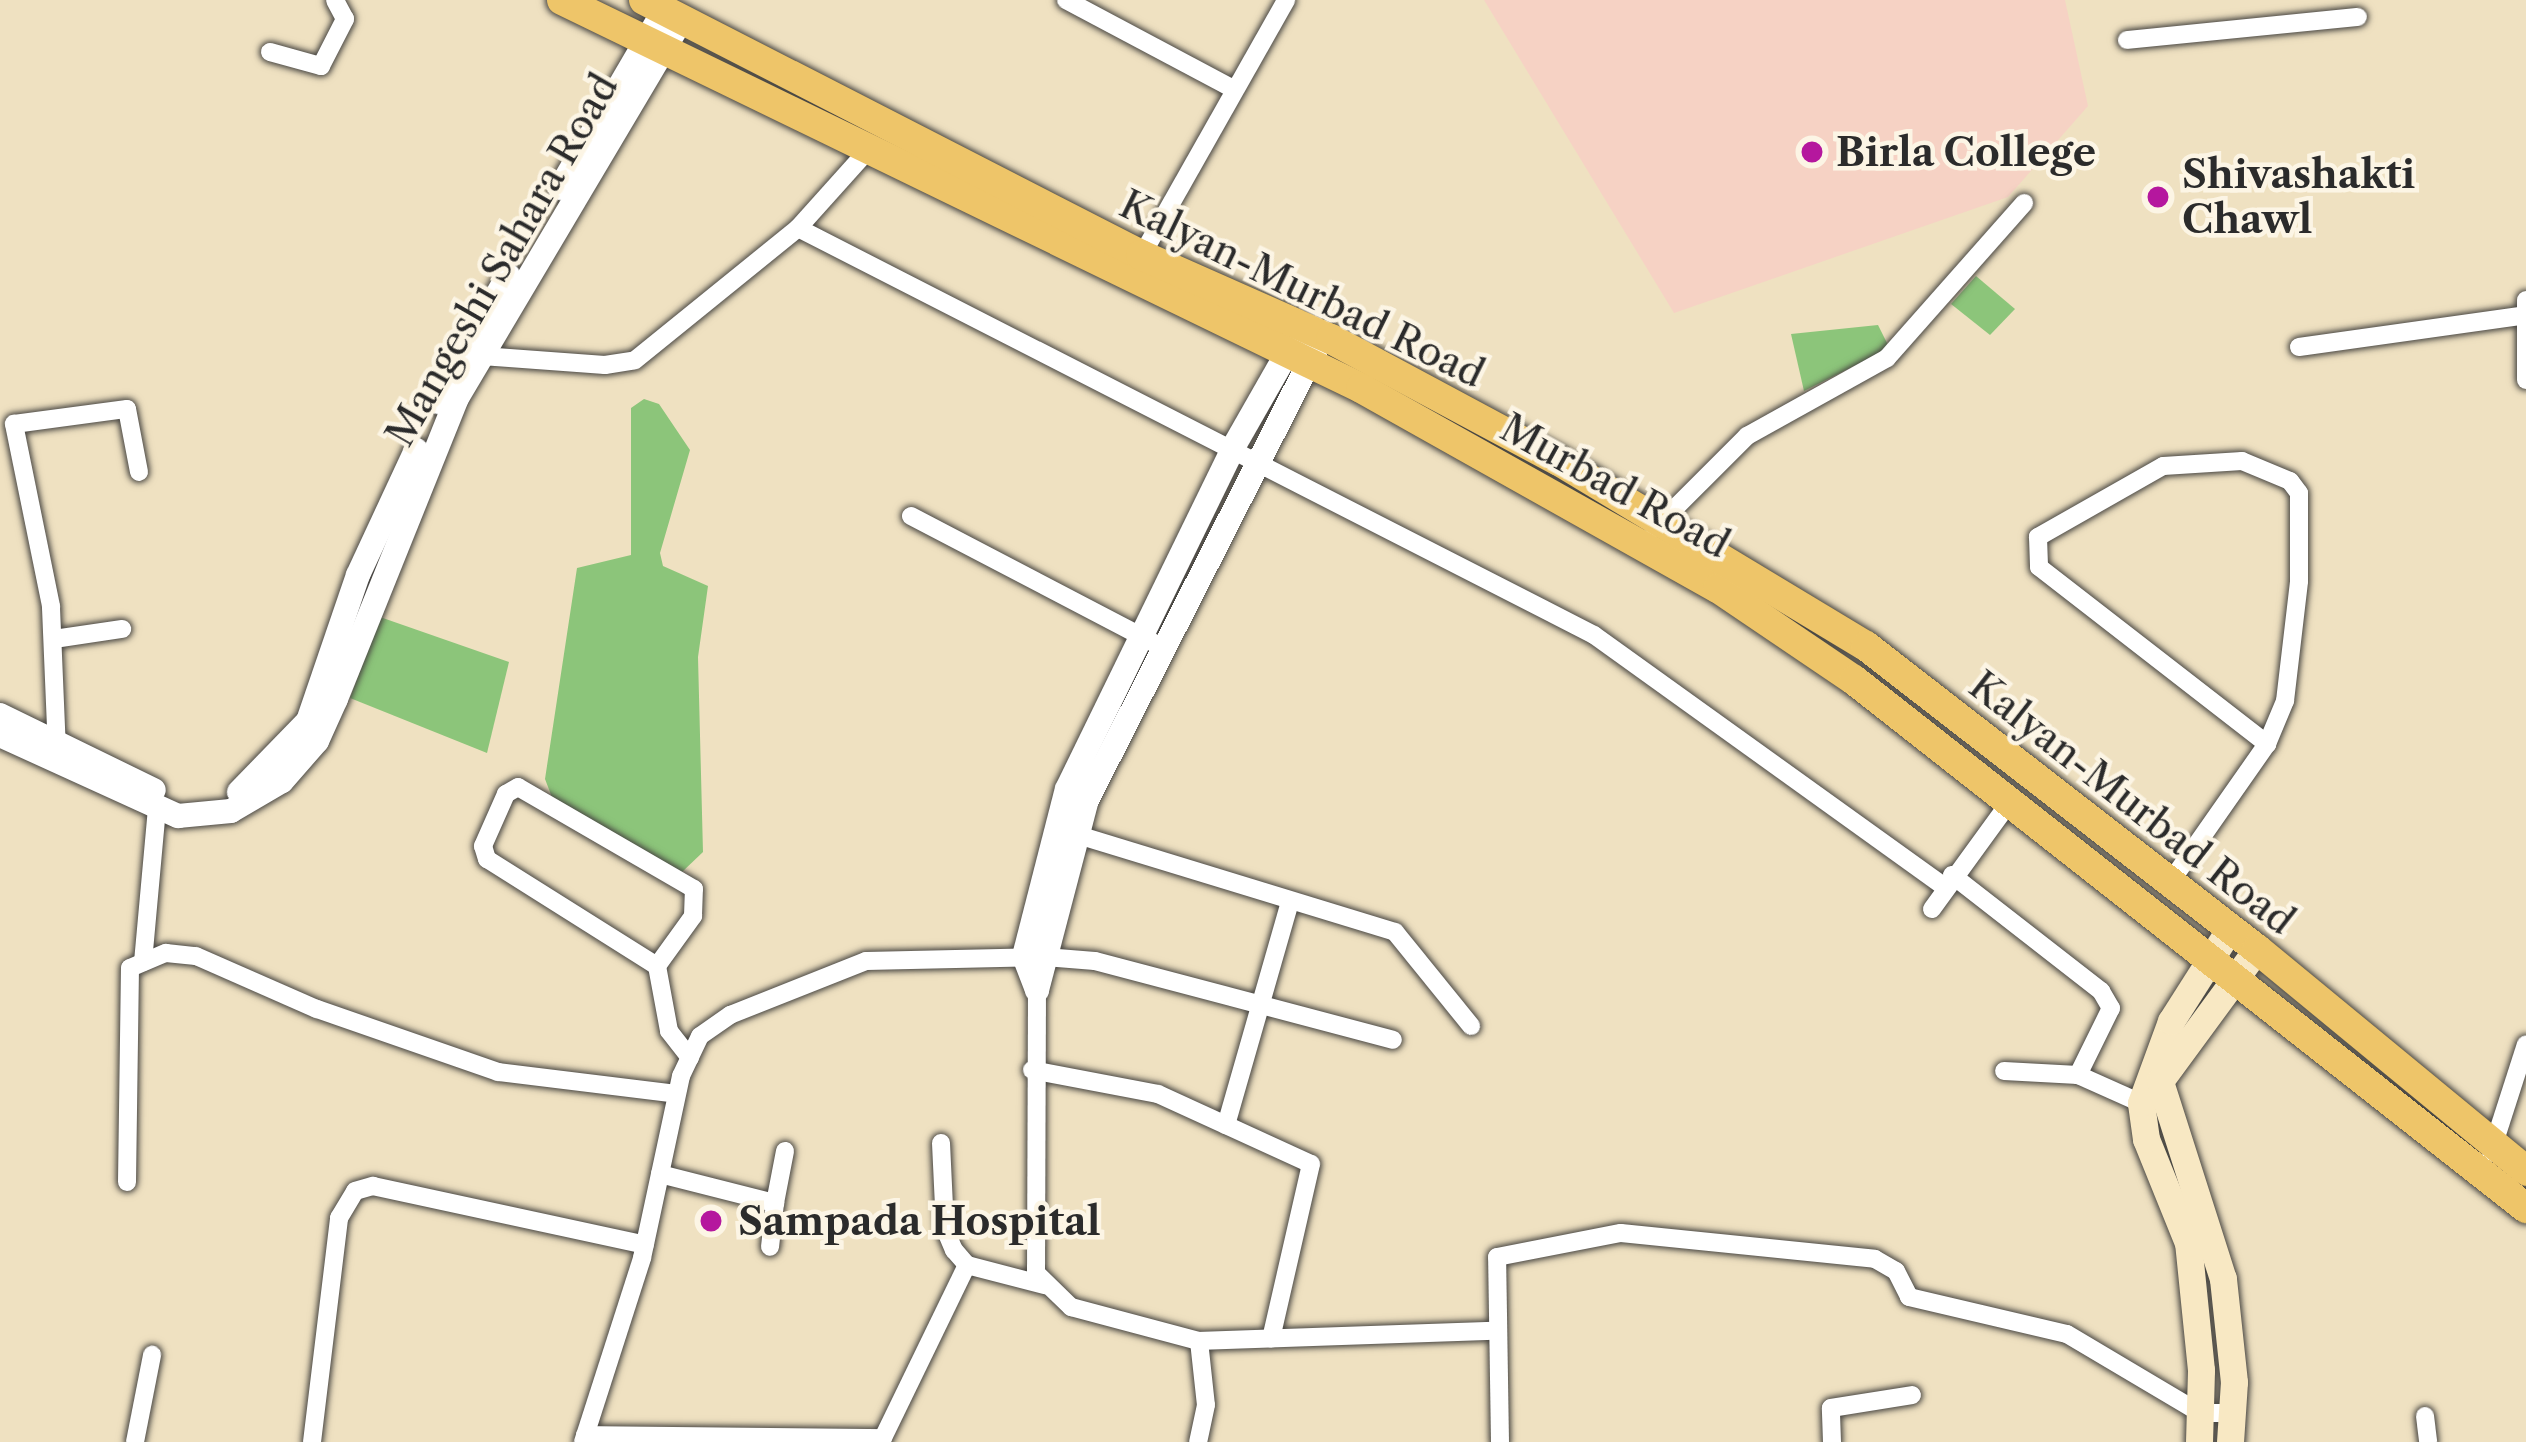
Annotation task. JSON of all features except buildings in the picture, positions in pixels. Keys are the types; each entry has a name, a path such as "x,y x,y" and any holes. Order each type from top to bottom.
{"highway":[{"path":"562,0 867,151 1135,266"},
{"name":"Kalyan-Murbad Road","path":"663,10 1135,266 1305,344 1866,646 2258,949 2526,1172"},
{"name":"Murbad Road","path":"1651,534 1854,680 2526,1208"}],"main road":[{"path":"2229,930 2171,1021 2141,1103 2146,1139 2182,1193 2223,1279 2230,1442"},
{"path":"2199,1442 2188,1243 2160,1081 2258,949"}],"street":[{"path":"270,52 321,67 345,19 335,0"},
{"path":"1066,0 1235,90"},
{"path":"1135,266 1286,0"},
{"path":"2255,0 2255,23"},
{"name":"Mangeshi Sahara Road","path":"0,715 56,753 178,816 231,811 282,781 317,741 438,436 653,48 663,10"},
{"path":"2127,40 2255,23 2279,31 2358,17"},
{"name":"Mangeshi Sahara Road","path":"0,735 195,802 236,794 292,743 308,721 377,528 455,367 653,48"},
{"path":"482,356 605,365 635,360 798,228 867,151"},
{"path":"1651,534 1747,436 1887,358 2024,203"},
{"path":"798,228 1258,457 1594,635 2101,991 2111,1008 2078,1075"},
{"path":"2300,347 2523,308 2526,380"},
{"path":"1044,1286 1031,1249 1034,957 1064,830 1139,636 1234,446 1305,344"},
{"path":"1064,830 1163,648 1258,457 1305,344"},
{"path":"56,753 54,639 14,424 127,409 139,472"},
{"path":"2169,884 2267,744 2285,701 2303,514 2290,481 2242,461 2163,466 2038,538 2038,567 2267,744"},
{"path":"910,516 1163,648"},
{"path":"54,639 122,629"},
{"path":"657,966 487,859 483,846 506,794 518,787 694,889 693,916 657,966 669,1031 690,1058"},
{"path":"1932,909 2008,803"},
{"path":"143,962 157,808"},
{"path":"1064,830 1395,932 1471,1026"},
{"path":"1226,1125 1290,902"},
{"path":"127,1182 130,968 176,952 196,956 317,1009 498,1072 676,1094"},
{"path":"967,1264 882,1440 584,1438 645,1245 676,1094 700,1036 730,1015 866,961 1034,957 1095,961 1393,1040"},
{"path":"2481,1173 2495,1144 2526,1044"},
{"path":"1032,1070 1158,1094 1311,1164 1271,1338"},
{"path":"2004,1071 2078,1075 2141,1103"},
{"path":"941,1143 945,1228 967,1264 1044,1286 1071,1307 1199,1341 1492,1331"},
{"path":"770,1247 785,1151"},
{"path":"660,1174 776,1203"},
{"path":"312,1442 339,1218 355,1191 374,1186 645,1245"},
{"path":"1500,1442 1503,1370 1492,1331 1497,1257 1588,1237 1662,1233 1875,1258 1896,1271 1910,1297 2067,1334 2200,1413 2232,1413"},
{"path":"1198,1442 1206,1405 1199,1341"},
{"path":"135,1442 152,1355"},
{"path":"1832,1442 1831,1408 1912,1395"},
{"path":"2425,1416 2428,1442"}],"shaded area":[{"name":"Birla College","path":"1484,0 2065,0 2088,106 2008,197 1674,313"}],"green space":[{"path":"1976,276 2015,309 1990,335 1951,304"},
{"path":"1878,325 1888,345 1882,352 1804,391 1791,334"},
{"path":"644,399 659,404 690,450 660,553 663,566 708,586 698,657 703,852 682,872 553,800 545,779 577,568 631,555 631,408"},
{"path":"380,617 509,662 487,753 350,698"}],"place":[{"name":"Birla College","path":"1812,152"},
{"name":"Shivashakti Chawl","path":"2158,197"},
{"name":"Sampada Hospital","path":"711,1221"}]}
